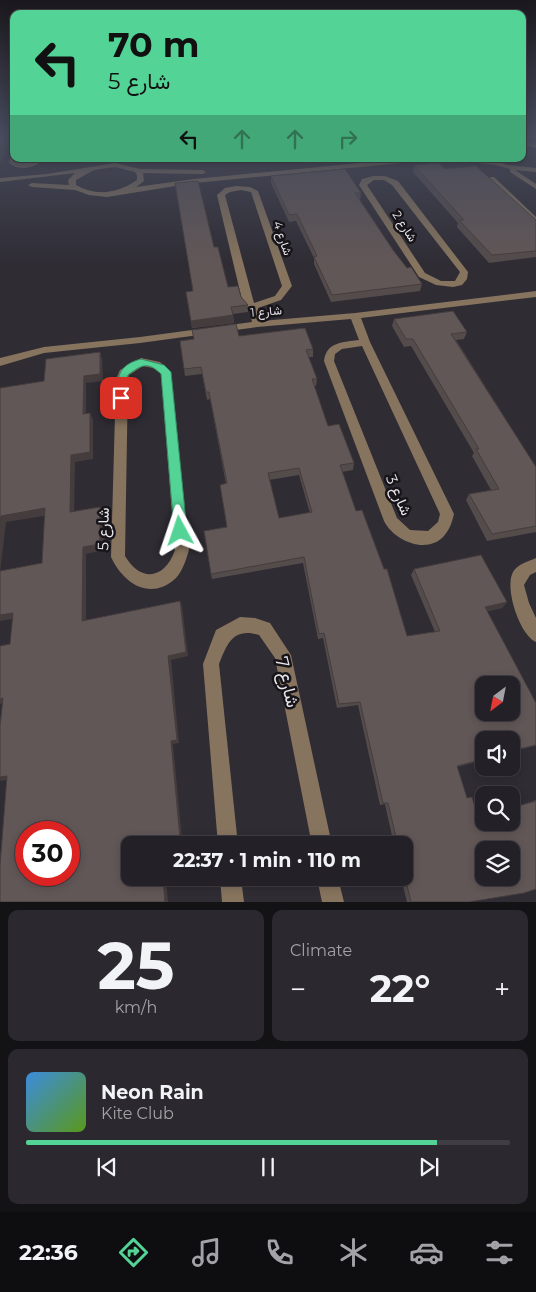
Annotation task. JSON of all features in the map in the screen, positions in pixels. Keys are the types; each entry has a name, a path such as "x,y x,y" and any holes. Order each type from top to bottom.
{"street":[{"path":"73,179 73,186 76,188"},
{"path":"124,191 133,187 140,179"},
{"path":"0,187 46,185 76,188 91,194 106,195 179,182 211,179"},
{"name":"شارع 2","path":"375,179 365,181 363,185 422,275 436,284 448,285 458,282 464,276 464,272 395,183 383,179"},
{"path":"493,179 536,221"},
{"name":"شارع 4","path":"243,188 254,191 287,286 283,294 274,300 253,306 248,304 221,195 228,189 243,188"},
{"path":"448,285 461,303"},
{"name":"شارع 1","path":"0,362 44,350 140,340 257,324 355,316 536,294"},
{"name":"شارع 4","path":"253,306 257,324"},
{"name":"شارع 3","path":"355,316 365,342 447,514 444,528 437,535 428,538 408,536 400,532 391,521 329,362 330,353 339,346 365,342"},
{"path":"140,340 141,362"},
{"name":"شارع 5","path":"141,362 156,365 166,372 182,550 180,563 176,569 163,579 148,582 132,578 122,568 118,557 122,379 124,373 129,368 141,362"},
{"path":"536,564 520,573 517,584 517,597 536,634"},
{"name":"شارع 7","path":"227,836 211,664 222,636 240,625 264,629 283,654 320,836"},
{"path":"232,886 233,902"},
{"path":"330,886 333,902"}],"building":[{"path":"272,179 352,179 361,193 355,193 393,250 407,268 411,267 422,284 332,295 314,257 317,256 297,214 289,215"},
{"path":"427,179 491,179 536,220 536,251 492,255 459,220 464,220"},
{"path":"198,181 214,247 218,247 228,287 238,286 241,297 248,305 231,307 233,315 191,321 186,292 193,291 175,183"},
{"path":"453,311 467,332 451,334 536,467 536,526 492,534 469,494 499,489 476,449 479,449 413,339 406,339 394,319"},
{"path":"236,324 239,336 305,328 313,349 306,350 317,379 312,379 328,426 339,424 354,463 340,465 356,511 362,510 384,569 387,569 407,636 440,631 414,569 481,555 507,602 485,607 536,703 536,745 520,749 520,731 475,731 475,761 457,766 467,798 472,797 475,808 475,831 520,831 520,805 536,801 536,889 524,893 469,902 411,902 407,886 413,886 413,836 396,836 388,803 383,803 360,702 339,704 324,633 319,634 304,557 211,574 204,531 227,527 220,485 227,483 209,392 206,392 201,367 184,369 180,341 194,339 192,330","holes":["299,468 312,512 279,518 268,473"]},
{"path":"100,352 100,374 84,376 83,414 90,413 90,452 71,455 70,512 100,507 100,544 83,547 82,621 180,601 186,652 168,656 177,740 171,741 180,836 121,836 121,886 164,886 165,902 0,902 0,865 7,776 0,777 0,726 3,698 0,699 0,646 10,644 13,613 0,615 0,571 42,563 45,508 1,516 0,523 0,388 44,381 46,359"}],"route":[{"path":"121,398 124,373 135,364 141,362 149,363 156,365 166,372 180,531"}]}
